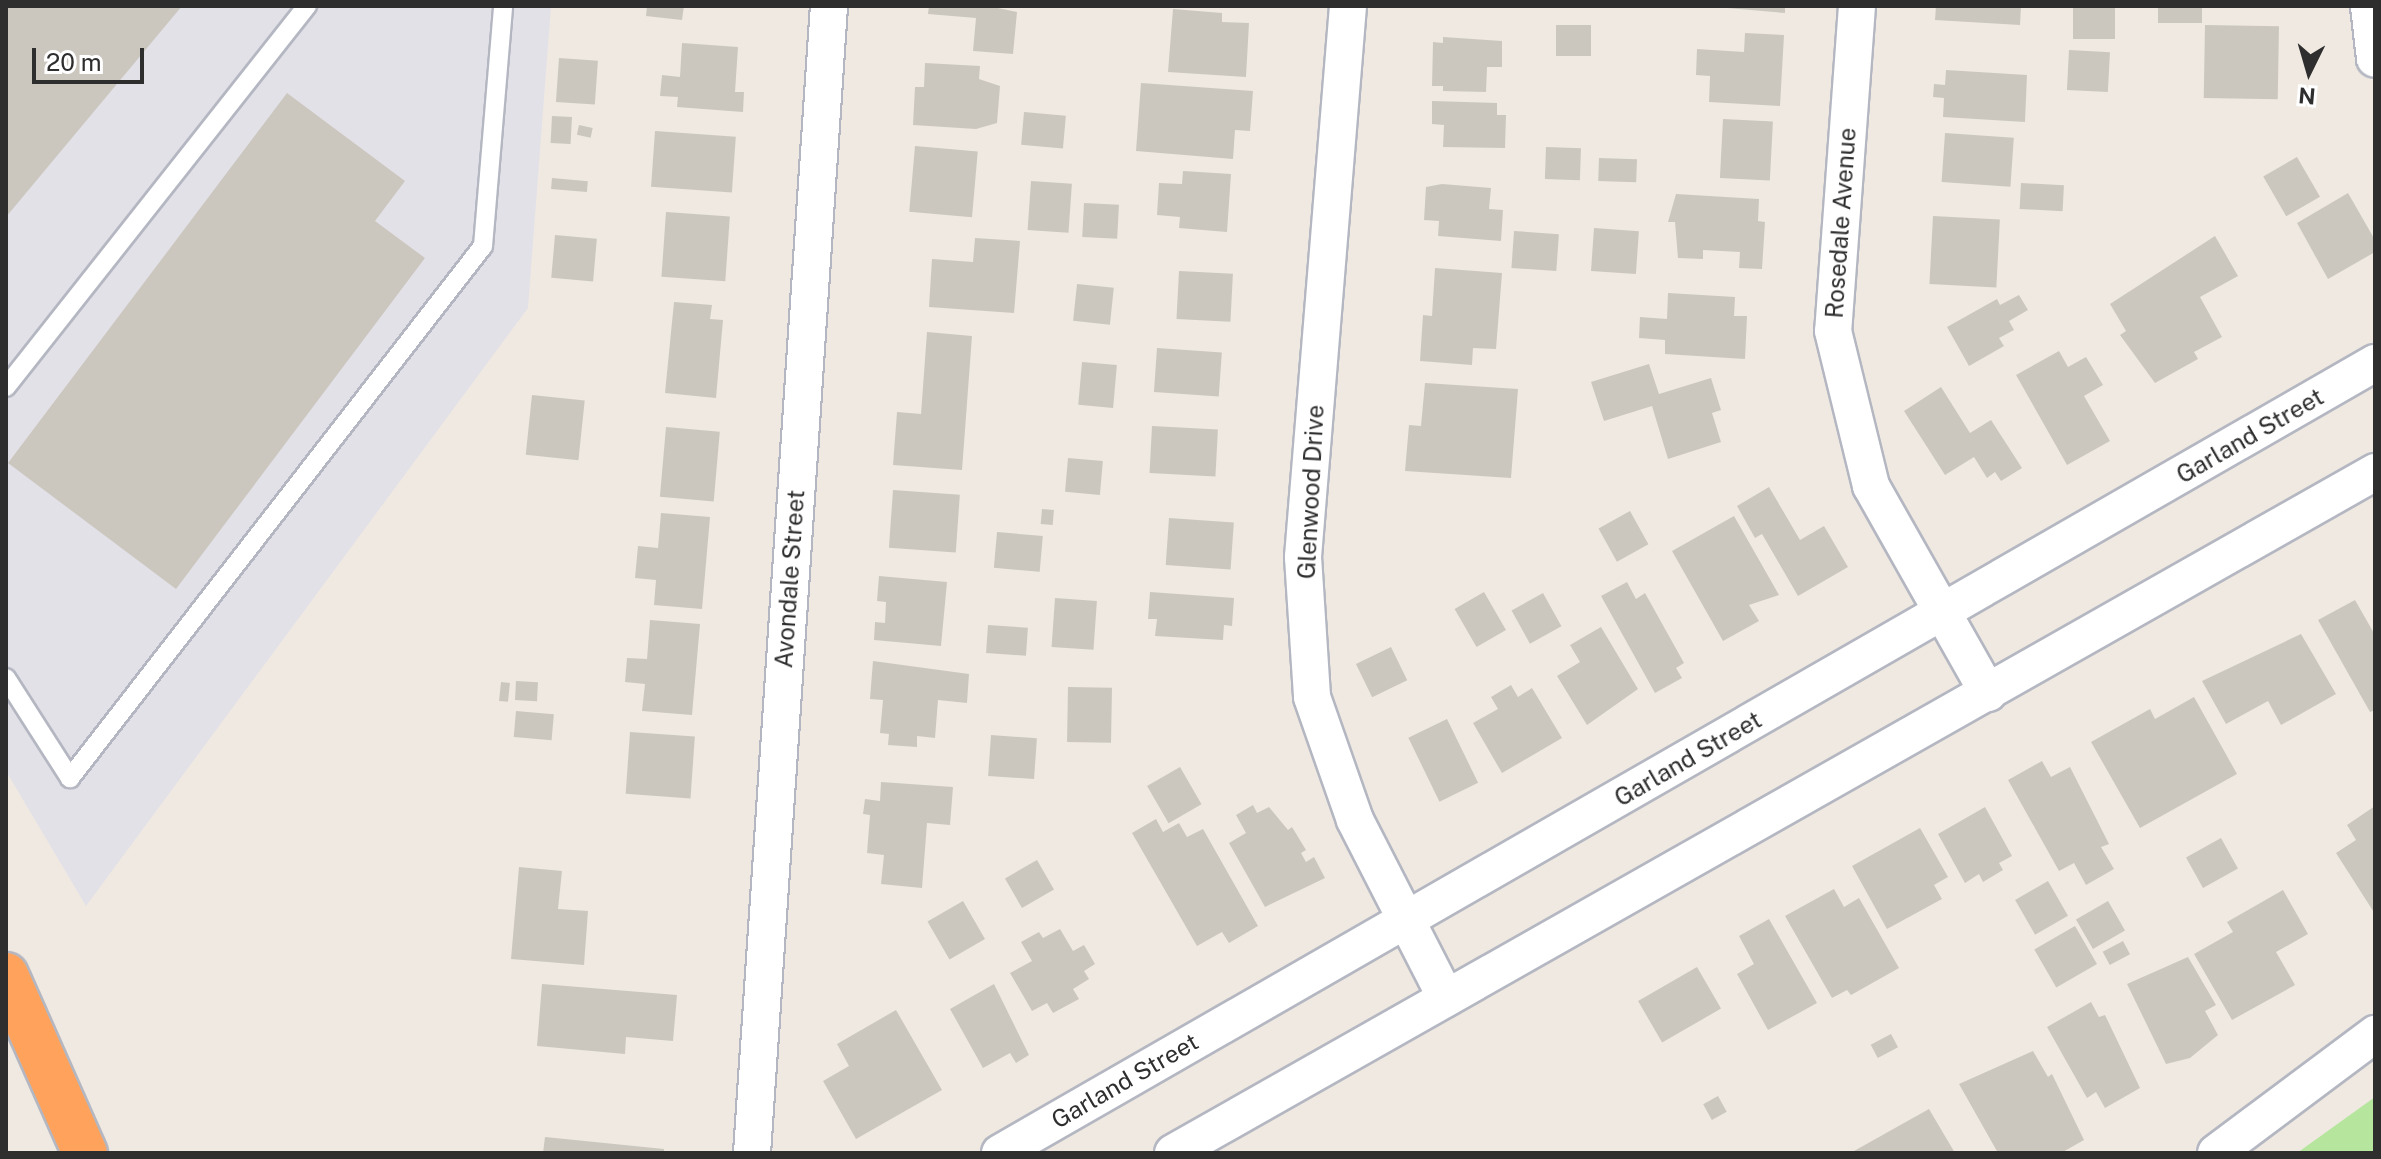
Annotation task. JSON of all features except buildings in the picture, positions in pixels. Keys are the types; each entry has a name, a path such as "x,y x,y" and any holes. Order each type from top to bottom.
{"highway":[{"path":"6,975 85,1153"}],"street":[{"name":"Avondale Street","path":"752,1153 829,6"},
{"name":"Glenwood Drive","path":"1348,6 1303,557 1312,697 1355,820 1409,919 1446,998"},
{"name":"Rosedale Avenue","path":"1857,6 1833,331 1871,486 1988,693"},
{"path":"2369,6 2375,59"},
{"name":"Garland Street","path":"1000,1153 1945,613 2375,363"},
{"path":"1173,1153 2375,472"},
{"path":"2216,1153 2375,1034"}],"lane":[{"path":"6,387 307,6"},
{"path":"6,678 70,778 483,246 503,6"}],"shaded area":[{"path":"6,6 551,6 528,308 86,906 6,771"}],"green space":[{"path":"2375,1097 2375,1153 2297,1153"}]}
